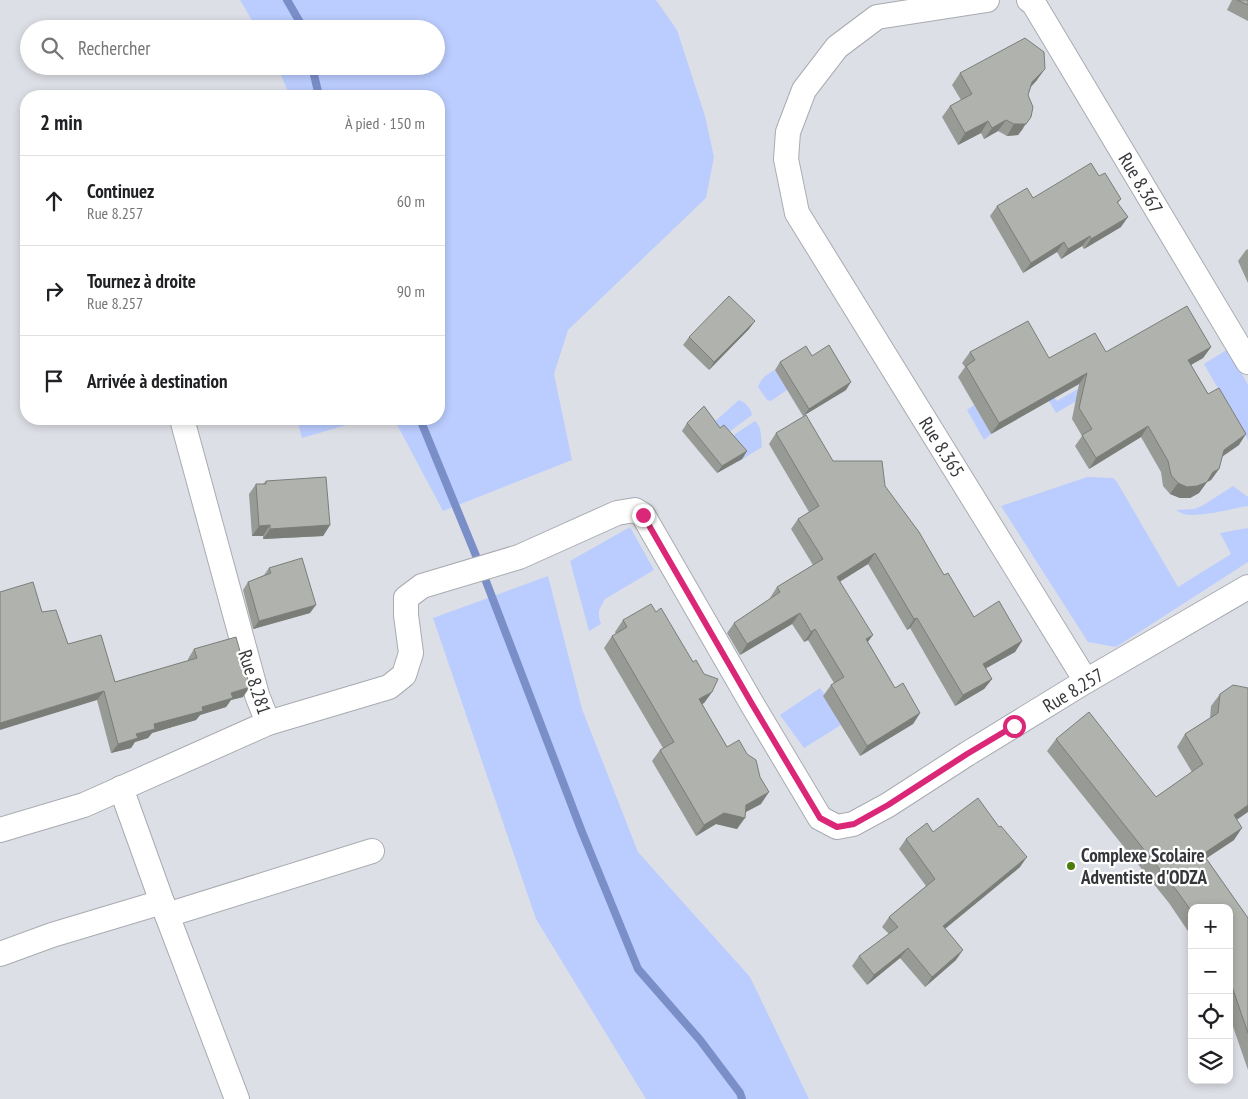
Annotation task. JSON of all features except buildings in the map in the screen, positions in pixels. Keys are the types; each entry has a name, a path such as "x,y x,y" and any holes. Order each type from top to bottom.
{"street":[{"name":"Rue 8.365","path":"987,0 877,17 837,47 804,90 788,132 786,159 797,213 1086,682"},
{"name":"Rue 8.367","path":"1032,2 1248,362"},
{"name":"Rue 8.281","path":"0,830 84,805 268,723 257,695 184,425"},
{"name":"Rue 8.257","path":"268,723 388,688 404,675 411,653 406,615 406,598 422,586 519,557 617,513 635,510 643,515 820,818 837,827 854,824 888,805 967,754 1248,587"},
{"path":"121,788 164,908 237,1099"},
{"path":"0,954 52,935 164,908 372,851"}],"shaded area":[{"path":"240,0 656,0 677,30 705,116 714,157 706,198 568,330 554,374 572,460 443,511 397,425 445,425 445,90 287,90 281,75 445,75 445,20 252,20"},
{"path":"1228,349 1248,385 1248,440 1204,364"},
{"path":"775,370 787,390 771,401 767,400 758,387 769,373"},
{"path":"1085,385 1090,393 1056,413 1049,401 1054,397 1057,401"},
{"path":"739,400 747,406 752,415 722,437 712,424"},
{"path":"974,405 991,434 984,440 967,410"},
{"path":"755,421 760,429 762,447 738,462 731,453 726,440"},
{"path":"299,425 346,425 302,438"},
{"path":"1087,477 1113,478 1117,482 1178,587 1231,554 1220,533 1248,528 1248,562 1116,647 1088,642 1001,506"},
{"path":"1233,486 1248,497 1248,506 1198,515 1187,515 1176,510 1194,509 1202,506"},
{"path":"630,527 654,570 605,599 599,610 601,624 589,631 570,561"},
{"path":"548,576 582,709 638,852 750,977 809,1099 646,1099 536,919 433,618"},
{"path":"820,688 837,711 841,725 804,748 780,715"}],"waterway":[{"path":"287,0 299,20"},
{"path":"314,75 318,90"},
{"path":"422,425 479,563 582,832 638,969 700,1040 740,1093 742,1099"}],"place":[{"name":"Complexe Scolaire Adventiste d'ODZA","path":"1071,866"}],"route":[{"path":"643,515 820,818 837,827 854,824 888,805 1014,726"}]}
